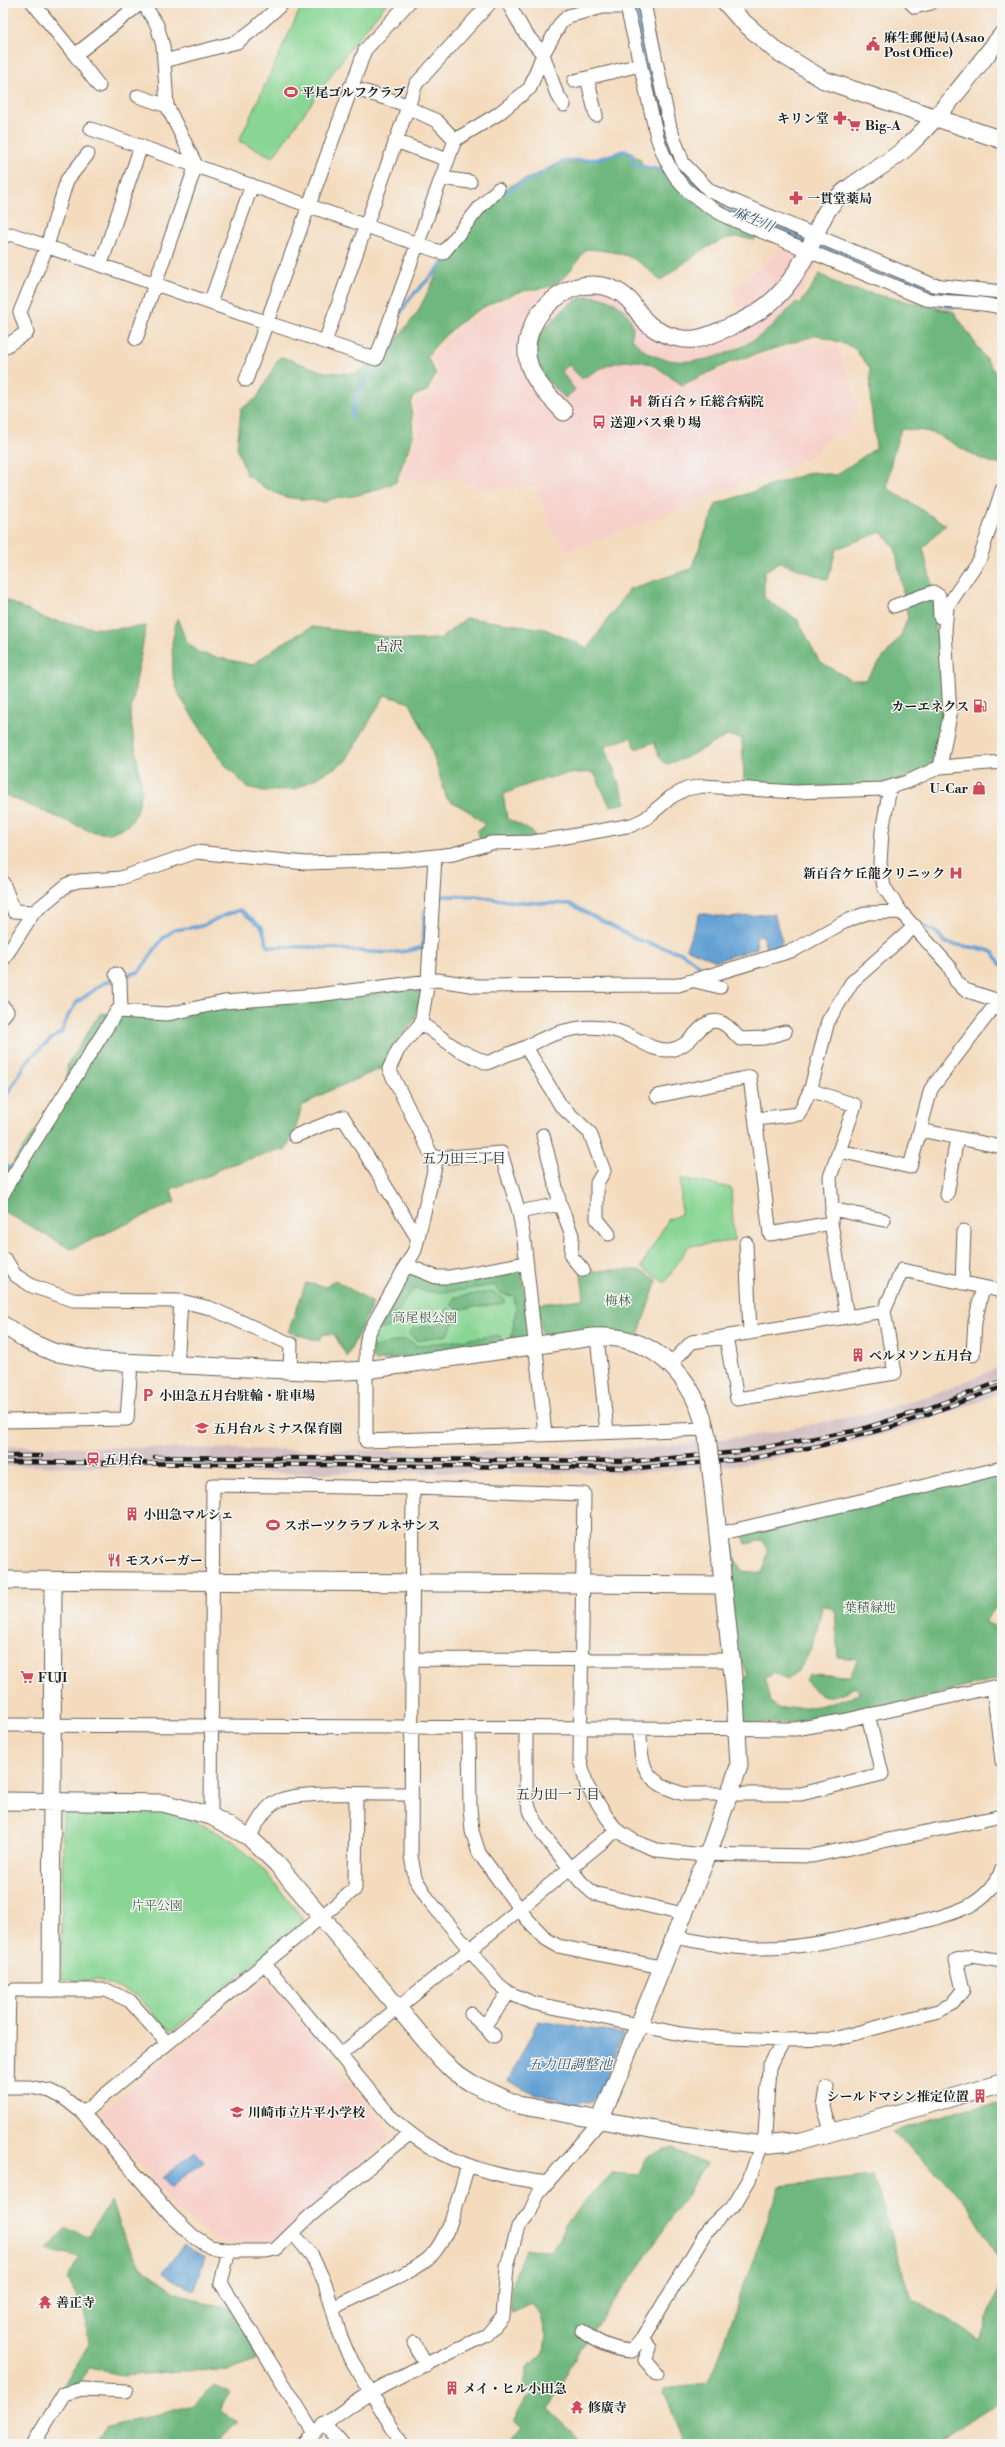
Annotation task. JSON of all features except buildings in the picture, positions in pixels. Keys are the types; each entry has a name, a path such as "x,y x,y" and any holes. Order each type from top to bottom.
{"street":[{"path":"34,3 99,86"},
{"path":"75,55 142,3 157,25 163,46 167,106 196,165 136,339"},
{"path":"164,61 237,42 283,3"},
{"path":"246,380 268,323 350,86 365,50 408,3"},
{"path":"508,3 525,33 543,54 556,92 564,105"},
{"path":"644,3 670,128 684,163 710,191 925,299 946,303 983,304 1002,308"},
{"path":"726,3 741,20 776,50 824,80 897,106 936,117 1002,140"},
{"path":"911,3 915,7 932,3"},
{"path":"325,342 407,105 416,84 489,4"},
{"path":"3,237 11,234 376,359 455,140 508,108 530,88 543,54 560,24 568,16 603,7 627,5 658,143 665,160 682,186 696,200 727,217 812,243 933,284 1002,292"},
{"path":"564,412 539,383 531,371 526,355 528,338 534,323 559,295 584,285 609,287 629,300 645,321 655,330 671,337 694,339 740,323 764,309 785,291 832,204 908,147 936,117 1002,35"},
{"path":"574,81 640,65"},
{"path":"587,78 596,115"},
{"path":"350,86 407,105 409,108 437,121 455,140"},
{"path":"138,96 167,106"},
{"path":"91,129 443,253 480,207 498,189"},
{"path":"395,141 448,160"},
{"path":"101,264 141,146"},
{"path":"3,348 27,332 20,312 47,246 67,180 88,154"},
{"path":"442,178 470,182"},
{"path":"210,303 252,185"},
{"path":"940,767 950,715 945,630 946,607 980,558 1002,490"},
{"path":"894,606 933,592 939,596 940,617 945,630"},
{"path":"3,960 34,912 72,882 121,878 196,852 306,862 401,860 453,854 486,844 539,841 632,824 646,819 671,797 686,790 702,786 795,792 844,792 890,788 940,767 1002,762"},
{"path":"840,1151 910,1166 930,1089 1001,1001 965,990 956,981 949,966 901,912 884,887 880,863 883,815 890,788"},
{"path":"435,856 428,981 421,1023 398,1050 389,1069 431,1154 437,1158 501,1153 519,1212 545,1434"},
{"path":"3,883 14,911 34,912"},
{"path":"3,1194 9,1182 117,1011 168,1014 224,1002 317,995 438,980 478,986 678,985 794,950 844,922 867,913 901,912"},
{"path":"756,1119 799,1114 810,1090 828,1020 852,982 915,926"},
{"path":"118,977 121,1011"},
{"path":"695,981 720,987"},
{"path":"3,1007 7,1011 3,1016"},
{"path":"421,1023 457,1049 487,1063 526,1047 554,1033 583,1027 602,1026 615,1029 644,1045 656,1049 670,1050 685,1044 704,1024 714,1021 723,1023 740,1039 764,1038 785,1032"},
{"path":"526,1047 561,1106 590,1133 604,1171 597,1183 596,1220 609,1234"},
{"path":"657,1096 750,1077 770,1234 830,1223"},
{"path":"810,1090 855,1105 830,1178 832,1209 830,1223 847,1317"},
{"path":"295,1136 343,1117 418,1239"},
{"path":"920,1130 1002,1147"},
{"path":"543,1135 560,1204 572,1235 571,1256 583,1270"},
{"path":"946,1195 957,1138"},
{"path":"437,1158 415,1250 368,1334 366,1347 366,1441 607,1432 706,1433"},
{"path":"519,1212 560,1204"},
{"path":"832,1209 884,1220"},
{"path":"962,1283 964,1231"},
{"path":"746,1243 750,1333"},
{"path":"3,1259 6,1260 15,1275 32,1286 74,1300 181,1301 210,1308 291,1344 290,1372"},
{"path":"406,1265 436,1277 443,1277 526,1263"},
{"path":"726,1337 737,1399 752,1397 895,1373 884,1311 902,1270 1002,1291"},
{"path":"972,1355 975,1322 983,1288"},
{"path":"177,1366 181,1301"},
{"path":"670,1364 692,1342 884,1311"},
{"path":"3,1324 30,1342 53,1352 131,1364 290,1372 366,1370 597,1337 631,1342 650,1350 670,1364 682,1375 692,1390 706,1433 738,1730 739,1766 731,1793 708,1854 600,2121 539,2192 530,2212 518,2227 507,2267 503,2316 497,2326 487,2335 373,2391 324,2423 303,2444"},
{"path":"597,1337 607,1432"},
{"path":"3,1421 128,1420 131,1364"},
{"path":"718,1534 1002,1468"},
{"path":"211,1816 213,1485 413,1488 584,1494 580,1760 587,1786 598,1807 617,1830 634,1841 657,1850 708,1854 812,1856 1002,1816"},
{"path":"413,1488 412,1726 410,1794 411,1856 415,1878 428,1899 498,1984 509,1993 533,2003 705,2037 784,2040 834,2039 938,2011 952,2004 963,1990 956,1960 972,1956 1002,1961"},
{"path":"3,1580 53,1582 212,1581 722,1585"},
{"path":"51,1988 53,1582"},
{"path":"412,1659 731,1660"},
{"path":"3,1725 212,1727 412,1726 640,1730 795,1729 868,1715 993,1687 1002,1761"},
{"path":"640,1730 640,1756 652,1780 669,1790 684,1794 801,1794 882,1774 868,1715"},
{"path":"469,1727 472,1832 479,1853 527,1919 546,1939 558,1946 661,1967"},
{"path":"526,1728 526,1798 544,1836 570,1869 593,1893 683,1914"},
{"path":"249,1837 263,1815 274,1803 293,1796 410,1794"},
{"path":"83,2113 355,1890 356,1795"},
{"path":"3,1801 163,1803 187,1808 211,1816 249,1837 278,1864 398,2009 453,2071 478,2087 518,2105 683,2135 763,2145 802,2141 1002,2083"},
{"path":"340,2055 617,1830"},
{"path":"674,1937 713,1945 755,1948 808,1945 952,1914 970,1905 1000,1884 1002,1868"},
{"path":"265,1964 391,2117 409,2134 425,2146 468,2166 524,2180 548,2183"},
{"path":"167,2043 137,2007 120,1995 106,1990 51,1988 9,1992 5,2086 50,2091 64,2098 83,2113 176,2220 210,2247 229,2250 276,2249 310,2216 409,2134"},
{"path":"484,2026 509,1993"},
{"path":"471,2014 494,2036"},
{"path":"582,2331 593,2340 623,2351 632,2351 642,2339 709,2228 729,2211 742,2195 763,2145 769,2067 784,2040"},
{"path":"827,2088 824,2108 832,2133"},
{"path":"334,2307 414,2268 431,2257 446,2235 468,2166"},
{"path":"293,2233 312,2256 325,2283 334,2307 340,2335 349,2356 373,2391 402,2444"},
{"path":"229,2250 221,2283 314,2433"},
{"path":"642,2339 650,2348 645,2360 657,2374"},
{"path":"414,2343 426,2365"},
{"path":"33,2444 64,2394 82,2389 126,2391"},
{"path":"324,2423 342,2444"}],"shaded area":[{"name":"新百合ヶ丘総合病院","path":"784,247 817,264 806,286 796,302 765,333 721,355 690,362 661,358 647,352 631,339 632,324 564,306 552,321 560,372 570,365 582,379 603,366 624,361 647,363 682,384 756,358 819,342 837,346 859,409 848,420 852,425 840,437 835,434 809,459 568,551 550,527 539,490 531,486 487,489 454,480 402,479 418,437 415,403 418,399 430,396 440,375 432,356 461,325 481,313 517,297 550,290 561,282 577,275 595,274 626,283 661,320 675,327 702,327 740,310 732,292"},
{"path":"1002,1366 1002,1391 984,1400 896,1431 853,1443 747,1464 635,1473 233,1473 232,1468 3,1466 3,1446 559,1453 669,1446 769,1433 878,1411 941,1392"},
{"name":"川崎市立片平小学校","path":"265,1980 273,1985 388,2132 389,2137 291,2228 271,2243 239,2244 213,2239 175,2209 101,2113"}],"green space":[{"name":"平尾ゴルフクラブ","path":"303,3 387,3 354,43 273,157 239,141"},
{"path":"623,151 640,159 643,167 664,172 759,234 754,240 736,237 717,242 696,254 660,281 643,265 627,256 609,251 586,249 567,274 553,285 519,292 501,299 466,318 446,335 427,356 436,374 427,391 414,396 411,404 413,436 396,482 364,493 335,498 325,502 284,497 262,486 246,474 237,447 241,409 257,398 279,358 282,357 324,372 354,374 377,360 404,330 417,313 446,256 497,194 512,185 559,165 595,160"},
{"path":"820,274 843,287 954,312 994,371 1002,392 1002,463 994,463 975,456 938,435 919,430 901,429 892,457 887,488 946,525 923,548 936,603 935,631 941,633 947,695 937,761 921,771 883,786 748,787 744,779 742,738 727,736 683,759 666,764 660,758 654,742 636,749 631,737 605,746 626,803 610,806 594,773 571,774 547,778 503,795 507,818 533,832 535,838 481,841 477,831 485,825 470,812 447,799 429,742 410,703 385,695 345,762 296,789 264,791 247,787 223,763 180,697 173,676 172,643 177,618 186,641 199,653 252,665 281,644 312,627 410,640 440,639 466,618 545,629 588,648 629,589 691,569 716,504 812,472 836,475 876,448 871,406 870,368 854,348 817,335 731,362 682,385 656,367 638,361 613,364 597,370 582,379 569,365 561,371 575,390 565,398 540,370 535,354 536,344 540,336 559,313 574,301 586,297 602,298 618,305 629,317 633,326 631,339 648,353 662,359 678,361 709,359 739,348 753,341 769,329 796,302 800,304","holes":["881,532 895,548 908,618 900,637 865,680 851,680 819,661 798,620 764,598 764,572 779,562 828,580 836,549"]},
{"path":"6,600 46,619 94,628 114,629 146,626 130,716 142,790 137,813 127,826 108,834 90,831 3,794 3,603"},
{"path":"425,977 414,1021 389,1051 384,1067 329,1091 302,1106 295,1131 285,1151 278,1150 220,1168 213,1174 171,1189 175,1202 71,1249 3,1211 3,1177 65,1088 68,1064 94,1022 102,1013 119,1015 226,1006"},
{"path":"681,1178 731,1188 734,1241 688,1246 665,1283 641,1267 668,1220 681,1214"},
{"name":"高尾根公園","path":"518,1270 526,1339 376,1361 371,1346 373,1335 411,1274 435,1282"},
{"path":"518,1270 522,1273 529,1336 526,1339 511,1341 516,1309 514,1296 502,1294 495,1285 448,1292 427,1292 416,1289 410,1292 389,1327 378,1330 406,1276 411,1274 435,1282"},
{"name":"梅林","path":"609,1270 639,1270 657,1280 638,1335 545,1335 542,1333 538,1304 584,1299 581,1273"},
{"path":"335,1280 373,1303 347,1357 334,1334 323,1334 320,1341 288,1332 306,1283 326,1287"},
{"path":"492,1292 504,1300 504,1303 461,1309 460,1311 451,1305 455,1297"},
{"path":"448,1308 457,1318 447,1335 418,1341 409,1335 413,1328 439,1325"},
{"path":"499,1335 503,1342 376,1361 372,1358 371,1348 405,1339 417,1346"},
{"name":"葉積緑地","path":"1002,1473 1002,1600 984,1622 1002,1629 1002,1678 884,1707 795,1723 749,1723 744,1720 740,1679 748,1675 737,1649 724,1542 728,1538 732,1537 735,1559 742,1571 762,1573 768,1552 763,1540 746,1544 742,1534","holes":["822,1605 835,1610 838,1657 858,1659 850,1676 809,1674 805,1680 818,1692 824,1695 834,1696 856,1687 860,1694 818,1706 780,1709 770,1702 765,1678 774,1672 787,1680 795,1674 802,1666 812,1647"]},
{"name":"片平公園","path":"109,1808 174,1813 203,1825 233,1841 263,1869 303,1919 302,1925 173,2030 168,2029 137,1996 99,1980 63,1981 61,1977 63,1814 67,1809"},
{"path":"1002,2104 1002,2264 963,2199 893,2132 969,2108"},
{"path":"673,2148 707,2164 649,2252 578,2352 548,2409 585,2444 556,2442 509,2444 522,2428 514,2421 531,2391 523,2387 528,2369 544,2353 546,2336 541,2316 532,2304 512,2313 511,2286 525,2248 551,2252 568,2220 612,2173 638,2175 647,2157"},
{"path":"873,2176 912,2299 979,2339 1002,2280 1002,2401 935,2442 923,2444 684,2444 663,2389 708,2384 780,2186"},
{"path":"111,2201 124,2237 140,2266 175,2292 209,2305 241,2307 256,2360 229,2370 179,2371 123,2376 91,2367 73,2391 63,2387 89,2344 84,2309 67,2279 80,2257 47,2249 66,2228 88,2236"},
{"path":"215,2385 230,2392 219,2411 238,2421 215,2444 93,2444 105,2428 193,2405"}],"water":[{"path":"700,913 730,918 774,913 782,942 780,947 767,951 762,935 756,936 757,948 716,961 686,948"},
{"name":"五力田調整池","path":"538,2021 623,2034 599,2097 596,2096 590,2103 580,2101 578,2105 534,2093 508,2081"},
{"path":"196,2151 204,2161 171,2188 162,2178"},
{"path":"184,2245 205,2258 193,2291 162,2273"}],"waterway":[{"name":"麻生川","path":"635,3 670,152 687,180 697,190 730,209 924,291 951,298 985,296 1002,299"},
{"path":"500,195 564,161 598,159 624,151 632,153 634,165 666,171"},
{"path":"401,313 411,297 437,271 447,255"},
{"path":"351,417 359,389 381,364 383,359"},
{"path":"436,896 475,896 515,902 570,904 638,940 682,953 702,967"},
{"path":"3,1101 28,1060 52,1038 61,1033 68,1016 77,1002 104,983 122,976 139,972 162,939 174,930 202,926 225,915 240,910 262,927 268,947 312,947 386,953 423,947 425,910"},
{"path":"923,926 936,932 946,943 988,950 994,953 1002,967"},
{"path":"3,1164 13,1170"}],"railway":[{"path":"155,1457 637,1461 739,1452 859,1430 926,1409 1002,1381"},
{"path":"3,1462 636,1468 747,1459 819,1446 895,1426 1002,1387"},
{"path":"3,1456 41,1456"}],"place":[{"name":"麻生郵便局 (Asao Post Office)","path":"873,44"},
{"name":"平尾ゴルフクラブ","path":"291,92"},
{"name":"キリン堂","path":"840,118"},
{"name":"Big-A","path":"854,125"},
{"name":"一貫堂薬局","path":"796,198"},
{"name":"新百合ヶ丘総合病院","path":"636,401"},
{"name":"送迎バス乗り場","path":"599,422"},
{"name":"カーエネクス","path":"980,706"},
{"name":"U-Car","path":"979,788"},
{"name":"新百合ケ丘龍クリニック","path":"956,873"},
{"name":"ベルメソン五月台","path":"858,1355"},
{"name":"小田急五月台駐輪・駐車場","path":"148,1395"},
{"name":"五月台ルミナス保育園","path":"202,1428"},
{"name":"五月台","path":"93,1459"},
{"name":"小田急マルシェ","path":"132,1514"},
{"name":"スポーツクラブ ルネサンス","path":"273,1525"},
{"name":"モスバーガー","path":"114,1560"},
{"name":"FUJI","path":"27,1677"},
{"name":"シールドマシン推定位置","path":"980,2096"},
{"name":"川崎市立片平小学校","path":"237,2112"},
{"name":"善正寺","path":"45,2302"},
{"name":"メイ・ヒル小田急","path":"452,2388"},
{"name":"修廣寺","path":"577,2407"}],"district":[{"name":"古沢","path":"389,646"},
{"name":"五力田三丁目","path":"464,1158"},
{"name":"五力田一丁目","path":"558,1794"}]}
